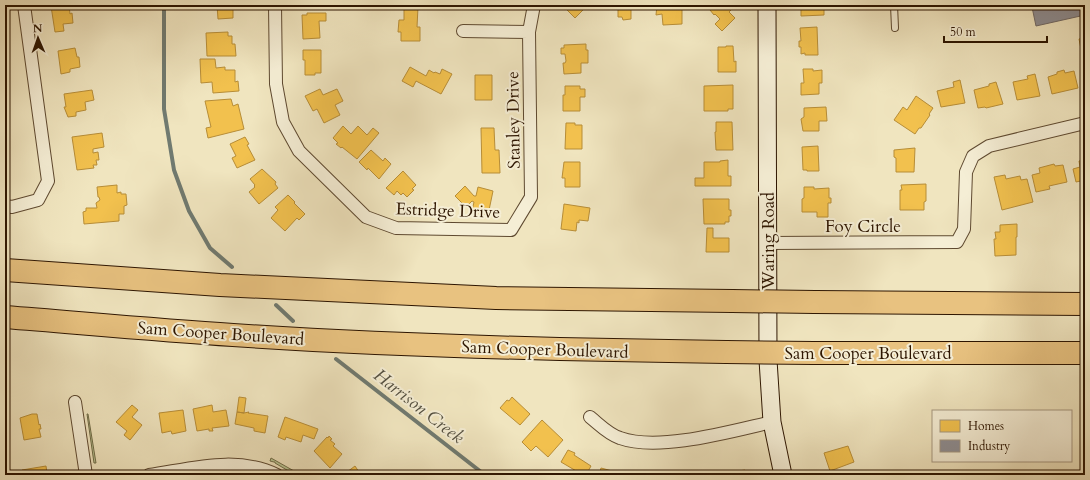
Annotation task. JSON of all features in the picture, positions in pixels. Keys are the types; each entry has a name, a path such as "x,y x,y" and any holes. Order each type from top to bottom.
{"highway":[{"path":"5,270 220,284 496,298 1085,304"},
{"name":"Sam Cooper Boulevard","path":"5,317 233,335 412,345 590,351 1085,353"}],"main road":[{"name":"Waring Road","path":"767,5 768,360 772,422 783,475"}],"street":[{"path":"5,206 12,207 38,200 48,181 24,5"},
{"name":"Estridge Drive","path":"275,5 276,84 283,122 299,151 366,217 396,228 511,230"},
{"name":"Stanley Drive","path":"511,230 531,197 529,32 534,5"},
{"path":"463,31 529,32"},
{"name":"Foy Circle","path":"768,243 957,242 964,229 966,172 973,156 989,146 1085,123"},
{"path":"76,402 86,475"},
{"path":"590,417 610,433 621,438 632,441 655,442 704,437 772,422"},
{"path":"149,475 224,464 240,464 255,467 277,475"}],"lane":[{"path":"894,5 895,28"}],"green space":[{"path":"88,414 96,463 94,463"},
{"path":"271,458 294,471 292,473 275,462 270,461"}],"building: Homes":[{"path":"69,5 73,23 63,24 64,31 55,32 51,6"},
{"path":"217,5 233,5 233,18 218,19"},
{"path":"562,5 588,5 575,18"},
{"path":"618,5 642,5 642,8 631,8 631,19 623,20 622,17 618,17"},
{"path":"657,5 682,5 682,24 663,25 662,14 656,15"},
{"path":"706,5 730,5 733,8 729,12 735,18 722,31 715,24 720,19 715,14 714,15"},
{"path":"801,5 824,5 824,15 801,16"},
{"path":"404,7 418,7 417,27 420,27 420,41 401,41 401,32 398,32 399,20 404,20"},
{"path":"307,13 326,13 326,21 319,21 320,38 303,39 302,15 307,15"},
{"path":"817,27 818,55 805,55 805,53 801,54 801,47 799,47 799,41 801,41 800,28"},
{"path":"228,32 228,36 232,36 232,44 235,44 236,56 207,56 206,33"},
{"path":"1085,32 1085,48 1081,49 1079,39 1082,38 1081,33"},
{"path":"586,44 586,50 588,50 588,63 581,63 581,73 564,74 563,63 566,61 565,54 561,54 561,48 564,48 564,45"},
{"path":"733,46 734,62 736,61 736,72 718,72 718,47"},
{"path":"75,48 77,57 79,57 80,67 70,69 70,72 61,74 58,51"},
{"path":"303,50 321,50 321,73 315,73 315,75 305,75"},
{"path":"200,59 215,59 216,68 225,67 225,70 235,70 235,82 238,81 239,91 213,93 212,82 201,83"},
{"path":"410,67 426,76 429,70 440,74 442,69 452,74 441,94 416,81 413,87 402,81"},
{"path":"803,69 813,69 813,71 822,70 822,83 819,83 819,94 801,95 801,83 804,83"},
{"path":"1064,70 1065,73 1074,71 1078,88 1052,94 1048,77"},
{"path":"1035,74 1040,96 1017,100 1013,82 1028,79 1027,76"},
{"path":"475,75 492,75 492,100 475,100"},
{"path":"960,80 965,103 941,107 937,91 954,87 953,82"},
{"path":"996,82 1003,104 986,108 978,108 974,90 989,86 989,84"},
{"path":"733,85 733,109 728,109 728,111 704,111 704,86"},
{"path":"565,86 580,86 580,89 585,89 585,97 580,97 580,111 563,111 563,95 565,95"},
{"path":"320,89 323,95 337,89 343,101 335,105 340,115 324,123 317,109 313,111 305,96"},
{"path":"92,90 94,100 85,102 86,110 76,112 76,116 68,117 64,107 66,107 64,94"},
{"path":"916,96 933,108 921,128 919,128 915,134 894,120 903,107 907,110"},
{"path":"231,99 233,106 238,104 244,129 208,138 206,128 211,127 205,101"},
{"path":"826,107 827,121 819,121 819,131 803,131 801,119 804,117 804,108"},
{"path":"716,122 732,122 733,150 716,150"},
{"path":"566,123 582,125 582,149 565,149"},
{"path":"343,126 351,134 358,126 367,135 373,128 379,133 357,159 336,144 338,143 333,138"},
{"path":"481,128 494,128 495,150 499,150 500,173 482,173"},
{"path":"102,133 104,147 93,149 93,153 98,152 99,160 96,160 97,165 93,165 94,168 77,170 72,137"},
{"path":"245,137 249,144 247,145 255,160 237,168 232,158 236,156 230,144"},
{"path":"818,146 819,171 803,170 802,147"},
{"path":"915,148 914,172 896,172 896,158 894,157 894,150"},
{"path":"371,150 383,161 385,158 391,164 379,179 368,168 367,170 359,162"},
{"path":"728,160 728,176 731,176 731,186 695,186 695,178 704,178 704,162 720,162"},
{"path":"1085,160 1085,180 1076,182 1073,169 1080,167 1079,161"},
{"path":"564,162 580,162 580,187 565,187 565,178 562,178"},
{"path":"1054,164 1055,166 1063,165 1067,182 1049,186 1050,189 1036,192 1032,175 1040,173 1039,168"},
{"path":"262,169 276,182 275,184 278,188 259,204 249,192 255,187 250,179"},
{"path":"403,171 416,185 412,189 414,190 407,197 403,193 401,195 397,191 394,195 386,188"},
{"path":"1005,175 1006,179 1020,176 1021,180 1027,179 1033,202 1002,210 994,177"},
{"path":"926,184 926,201 924,202 924,210 900,210 901,185"},
{"path":"117,185 117,193 121,192 121,194 126,194 127,205 124,206 124,214 119,214 119,221 84,224 83,212 86,211 86,208 97,208 96,203 100,200 98,197 97,187"},
{"path":"465,186 474,196 476,196 478,187 493,191 488,215 472,211 474,202 472,201 466,207 455,196"},
{"path":"804,187 814,187 814,189 829,188 829,198 831,198 831,203 828,203 828,217 817,217 817,212 802,212"},
{"path":"288,195 305,214 299,220 297,218 285,231 271,218 278,210 275,207"},
{"path":"703,199 729,199 729,210 731,210 731,216 729,216 729,222 725,222 725,224 704,224"},
{"path":"564,204 590,208 588,221 579,220 579,223 577,222 576,231 561,229"},
{"path":"1017,224 1016,255 995,256 995,232 1000,232 1000,225"},
{"path":"707,228 713,228 713,238 729,238 729,252 706,252"},
{"path":"239,397 246,398 244,413 237,412"},
{"path":"512,397 530,414 520,425 500,408"},
{"path":"132,405 138,410 132,417 142,425 130,440 124,435 127,431 116,422"},
{"path":"212,405 213,412 226,410 229,426 212,428 213,431 209,431 209,429 197,431 193,409"},
{"path":"183,410 186,431 172,434 171,431 162,433 159,413"},
{"path":"237,412 249,412 248,413 268,416 265,433 254,431 254,428 235,424"},
{"path":"37,414 41,429 39,429 41,437 24,440 20,418"},
{"path":"285,417 318,429 314,439 303,435 301,442 286,437 285,440 278,437"},
{"path":"542,420 563,440 548,457 536,446 531,451 522,442"},
{"path":"329,436 332,439 330,440 335,444 333,446 342,454 330,468 314,451"},
{"path":"848,446 854,462 830,471 824,453"},
{"path":"568,450 575,453 574,455 591,466 586,475 583,475 561,462"},
{"path":"46,466 47,473 52,472 53,475 23,475 22,470"},
{"path":"355,466 361,475 343,475"},
{"path":"601,468 616,471 628,475 599,475"},
{"path":"745,470 746,475 720,475 720,474"}],"building: Industry":[{"path":"1042,5 1085,5 1085,15 1036,26 1032,7"}],"waterway":[{"name":"Harrison Creek","path":"164,5 164,109 174,170 189,211 210,248 232,267"},
{"name":"Harrison Creek","path":"276,305 293,321"},
{"name":"Harrison Creek","path":"336,359 485,475"}]}
